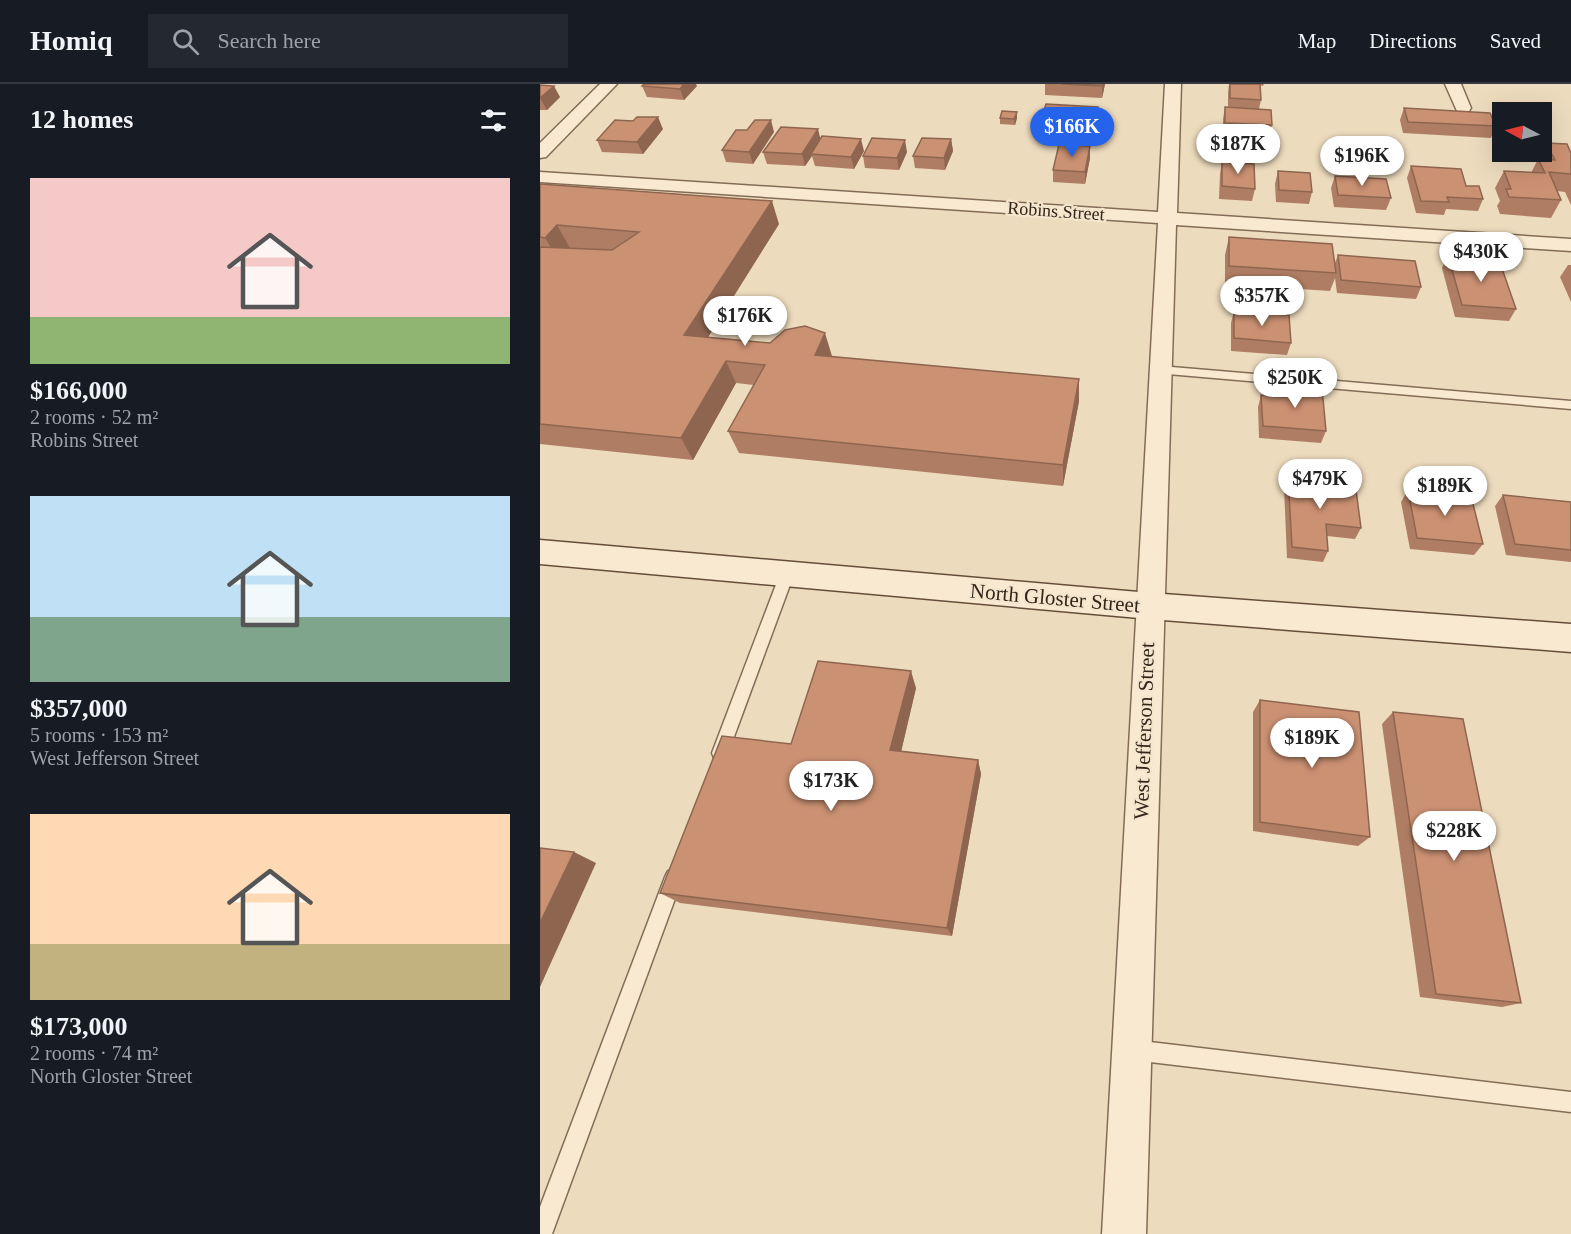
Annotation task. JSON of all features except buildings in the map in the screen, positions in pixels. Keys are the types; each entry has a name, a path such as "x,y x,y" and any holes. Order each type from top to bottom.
{"main road":[{"name":"North Gloster Street","path":"540,552 1150,606 1571,638"}],"street":[{"path":"540,153 609,84"},
{"name":"West Jefferson Street","path":"1124,1234 1130,1050 1173,84"},
{"path":"1453,84 1463,108"},
{"name":"Robins Street","path":"540,177 1571,245"}],"lane":[{"path":"1160,369 1571,405"},
{"path":"712,775 788,574"},
{"path":"541,1234 679,865"},
{"path":"1130,1050 1571,1102"}]}
